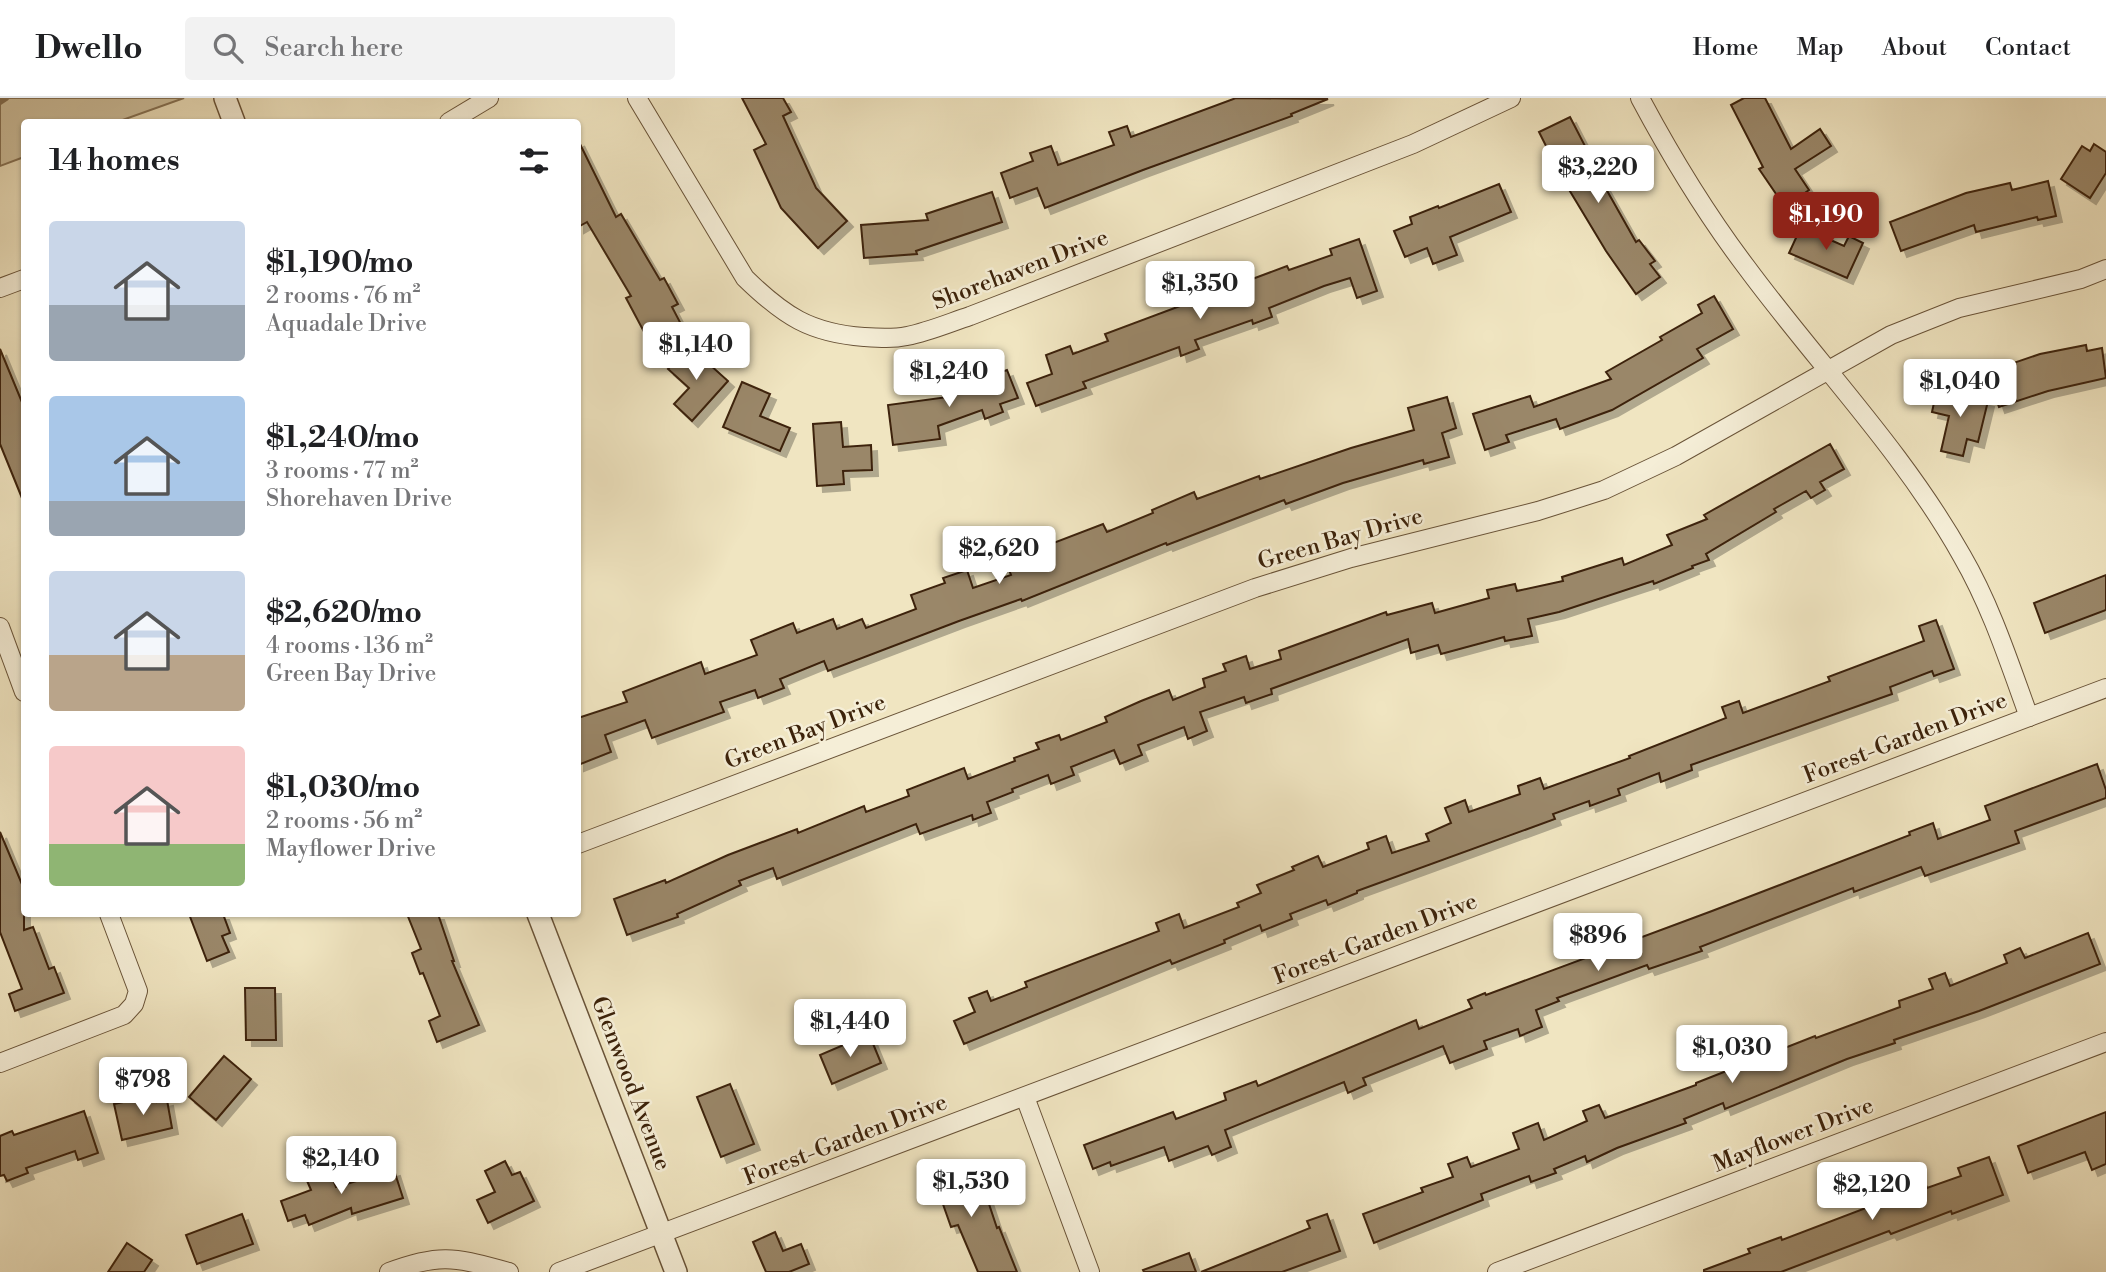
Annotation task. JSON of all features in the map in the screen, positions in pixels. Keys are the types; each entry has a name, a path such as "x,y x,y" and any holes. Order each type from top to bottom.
{"street":[{"path":"225,98 233,119"},
{"path":"454,119 489,98"},
{"name":"Shorehaven Drive","path":"637,98 745,278 770,302 797,320 817,329 836,335 886,339 908,336 970,316 1413,144 1511,98"},
{"path":"1640,98 1677,167 1712,220 1921,492 1962,555 1983,595 2029,717"},
{"name":"Green Bay Drive","path":"581,843 1255,588 1351,558 1538,511 1604,490 1676,456 1891,335 1942,313 2081,279 2106,269"},
{"path":"0,288 21,280"},
{"path":"0,627 21,684"},
{"name":"Forest-Garden Drive","path":"559,1272 2106,688"},
{"path":"0,1063 124,1015 134,1004 138,991 110,917"},
{"name":"Glenwood Avenue","path":"539,917 676,1272"},
{"name":"Mayflower Drive","path":"1497,1272 2106,1042"},
{"path":"1025,1097 1090,1272"},
{"path":"389,1272 425,1260 455,1258 509,1272"}],"shaded area":[{"path":"0,98 184,98 125,119 21,119 21,158 0,166"}],"building":[{"path":"742,98 783,98 791,112 783,116 816,188 847,221 818,248 781,208 754,150 766,144"},
{"path":"1236,98 1328,99 1291,114 1292,116 1045,208 1037,188 1010,198 1001,173 1033,161 1030,153 1051,146 1058,165 1114,145 1109,132 1127,126 1131,137"},
{"path":"1744,98 1765,98 1791,149 1820,129 1831,146 1795,169 1809,190 1785,207 1759,169 1763,167 1731,105"},
{"path":"1570,117 1585,146 1581,148 1598,181 1601,180 1636,242 1639,240 1655,261 1650,264 1660,277 1636,294 1606,251 1562,178 1539,132"},
{"path":"2094,144 2106,152 2106,173 2090,198 2061,179 2082,146 2090,151"},
{"path":"581,146 616,217 621,214 660,280 664,278 678,304 672,307 683,328 651,345 626,298 631,296 587,222 581,225"},
{"path":"2048,181 2056,216 2038,220 2037,217 1976,232 1974,225 1901,251 1890,222 1966,193 2010,183 2012,190"},
{"path":"1499,184 1511,212 1450,237 1457,255 1433,264 1427,248 1405,257 1394,231 1412,224 1410,217"},
{"path":"992,192 1002,222 916,251 917,254 864,258 861,225 928,220 926,214"},
{"path":"1801,227 1844,246 1849,236 1863,243 1847,278 1789,253"},
{"path":"1359,239 1377,291 1357,298 1350,278 1324,286 1269,308 1272,317 1253,324 1252,320 1195,340 1199,349 1181,356 1179,347 1083,382 1086,388 1036,406 1027,383 1052,374 1046,355 1070,346 1073,354 1108,341 1105,334 1287,266 1289,270 1332,255 1330,249"},
{"path":"1714,296 1733,329 1697,349 1703,358 1612,410 1560,429 1556,419 1506,435 1509,442 1485,450 1473,414 1530,396 1534,407 1611,379 1606,372 1702,313 1698,305"},
{"path":"2086,345 2087,351 2102,348 2106,378 2048,391 1999,407 1987,372 2040,354"},
{"path":"689,346 728,381 692,421 674,404 689,388 668,369"},
{"path":"0,349 21,400 21,496 0,444"},
{"path":"1007,370 1018,398 1000,404 1003,412 985,419 982,410 938,426 940,439 893,445 888,405 948,397 946,392"},
{"path":"742,382 770,394 760,416 790,428 780,451 723,427"},
{"path":"1937,389 1988,401 1978,442 1967,439 1963,456 1941,451 1949,416 1932,412"},
{"path":"1447,397 1456,428 1442,433 1449,457 1424,464 1423,460 1343,483 1286,504 1284,500 1167,545 1166,543 1022,601 1021,599 959,621 828,671 824,661 780,679 784,688 758,698 755,690 720,702 724,712 652,738 645,720 605,735 611,752 581,764 581,717 627,702 623,692 701,662 705,674 757,655 751,640 793,623 797,633 833,619 837,629 862,619 866,628 916,609 911,595 945,583 943,578 967,570 973,588 1011,575 1007,565 1049,549 1048,545 1103,524 1107,532 1194,492 1197,499 1259,476 1260,479 1414,430 1408,408"},
{"path":"841,422 843,447 871,445 872,470 843,471 844,484 817,486 813,424"},
{"path":"1830,444 1844,469 1820,482 1825,490 1811,498 1806,491 1774,509 1776,512 1706,554 1709,560 1692,566 1693,568 1654,584 1653,581 1559,612 1528,619 1532,636 1505,641 1504,637 1441,654 1438,645 1411,653 1408,639 1271,689 1272,694 1246,703 1244,697 1200,712 1207,731 1188,739 1184,727 1138,745 1142,755 1120,764 1114,750 1071,767 1074,775 1051,784 1048,775 1012,789 1013,792 987,802 991,813 973,820 972,815 920,834 916,824 777,879 773,868 739,881 741,885 677,914 678,917 627,935 614,899 665,880 666,883 728,855 797,829 798,833 864,806 866,812 909,796 907,790 964,768 968,779 1015,761 1014,758 1039,749 1036,743 1059,735 1061,740 1107,722 1105,717 1169,690 1173,700 1205,687 1203,679 1226,671 1223,664 1246,656 1250,669 1281,659 1279,651 1386,612 1387,615 1432,603 1435,613 1489,598 1487,590 1515,584 1517,591 1563,581 1562,577 1622,558 1624,565 1672,545 1667,535 1707,519 1704,515"},
{"path":"2106,575 2106,610 2045,633 2034,603"},
{"path":"1936,620 1954,669 1934,676 1932,671 1890,687 1892,694 1691,765 1692,770 1661,782 1659,773 1618,789 1620,795 1590,806 1589,801 1553,814 1555,819 1357,891 1328,905 1326,900 1290,914 1292,919 1262,931 1260,925 1224,940 1225,943 1172,964 1170,960 964,1044 954,1021 975,1012 969,998 987,991 991,1001 1027,987 1025,982 1159,931 1156,923 1179,914 1184,928 1239,907 1237,903 1261,893 1257,885 1294,870 1292,867 1318,856 1323,867 1369,849 1367,843 1386,836 1392,853 1429,841 1426,834 1451,823 1445,808 1465,800 1469,812 1520,794 1518,786 1540,778 1544,789 1630,758 1629,756 1726,718 1722,707 1739,701 1743,713 1830,681 1828,677 1924,641 1919,626"},
{"path":"2097,764 2106,798 2015,831 2019,843 1925,876 1921,867 1854,892 1853,888 1700,947 1702,951 1649,969 1647,965 1557,998 1559,1001 1536,1010 1542,1027 1520,1036 1518,1029 1484,1041 1487,1049 1450,1063 1443,1046 1363,1078 1366,1085 1348,1093 1344,1082 1225,1130 1231,1147 1212,1155 1208,1146 1169,1161 1164,1147 1111,1166 1110,1162 1093,1169 1084,1145 1173,1112 1176,1119 1226,1100 1224,1093 1256,1081 1258,1086 1416,1020 1419,1029 1472,1008 1468,1000 1485,993 1486,995 1712,911 1910,835 1909,832 1933,823 1938,839 1990,820 1985,806"},
{"path":"0,832 21,882 21,917 24,917 24,930 33,927 49,969 54,967 64,993 15,1011 9,994 22,989 0,932"},
{"path":"190,917 224,917 230,933 222,936 229,952 207,961"},
{"path":"408,917 439,917 452,961 479,1025 437,1042 429,1021 440,1016 412,953 421,949"},
{"path":"2088,933 2100,964 1979,1011 1894,1040 1895,1043 1847,1059 1725,1109 1723,1103 1684,1119 1686,1123 1587,1162 1585,1156 1554,1169 1556,1173 1531,1182 1529,1176 1481,1194 1483,1200 1374,1243 1363,1214 1423,1192 1421,1188 1453,1177 1448,1164 1467,1157 1471,1167 1519,1149 1513,1133 1538,1123 1544,1140 1587,1121 1583,1111 1599,1105 1605,1118 1696,1085 1815,1036 1816,1038 1900,1007 1899,1001 1933,989 1929,979 1945,973 1950,986 2007,963 2004,955 2020,948 2025,958"},
{"path":"245,988 275,988 276,1040 246,1040"},
{"path":"869,1034 881,1063 832,1084 820,1055"},
{"path":"224,1056 251,1079 216,1120 189,1097"},
{"path":"730,1084 754,1144 721,1157 697,1097"},
{"path":"156,1095 157,1102 167,1100 172,1128 122,1140 114,1104"},
{"path":"84,1111 98,1153 78,1160 75,1151 26,1168 28,1173 7,1181 4,1175 0,1176 0,1136 12,1131 14,1135"},
{"path":"2106,1112 2106,1164 2092,1170 2085,1152 2028,1173 2018,1146"},
{"path":"1989,1157 2003,1195 1891,1234 1889,1231 1781,1272 1704,1272 1750,1253 1748,1249 1781,1237 1782,1240 1926,1185 1927,1188 1961,1176 1958,1168"},
{"path":"505,1161 512,1175 520,1172 534,1201 488,1223 477,1200 495,1192 485,1171"},
{"path":"964,1162 977,1198 986,1195 997,1228 999,1227 1017,1272 978,1272 958,1225 951,1227 938,1190 928,1194 922,1177"},
{"path":"328,1167 336,1187 394,1170 403,1198 352,1214 351,1208 309,1225 305,1215 288,1221 281,1201 311,1190 305,1176"},
{"path":"242,1214 253,1244 197,1264 186,1235"},
{"path":"1327,1214 1340,1251 1282,1272 1201,1272 1310,1228 1307,1221"},
{"path":"775,1232 783,1251 801,1244 809,1264 789,1272 766,1272 753,1242"},
{"path":"127,1243 152,1260 144,1272 108,1272"},
{"path":"1189,1253 1196,1272 1143,1270"}],"waterway":[{"path":"0,102 6,98"}]}
